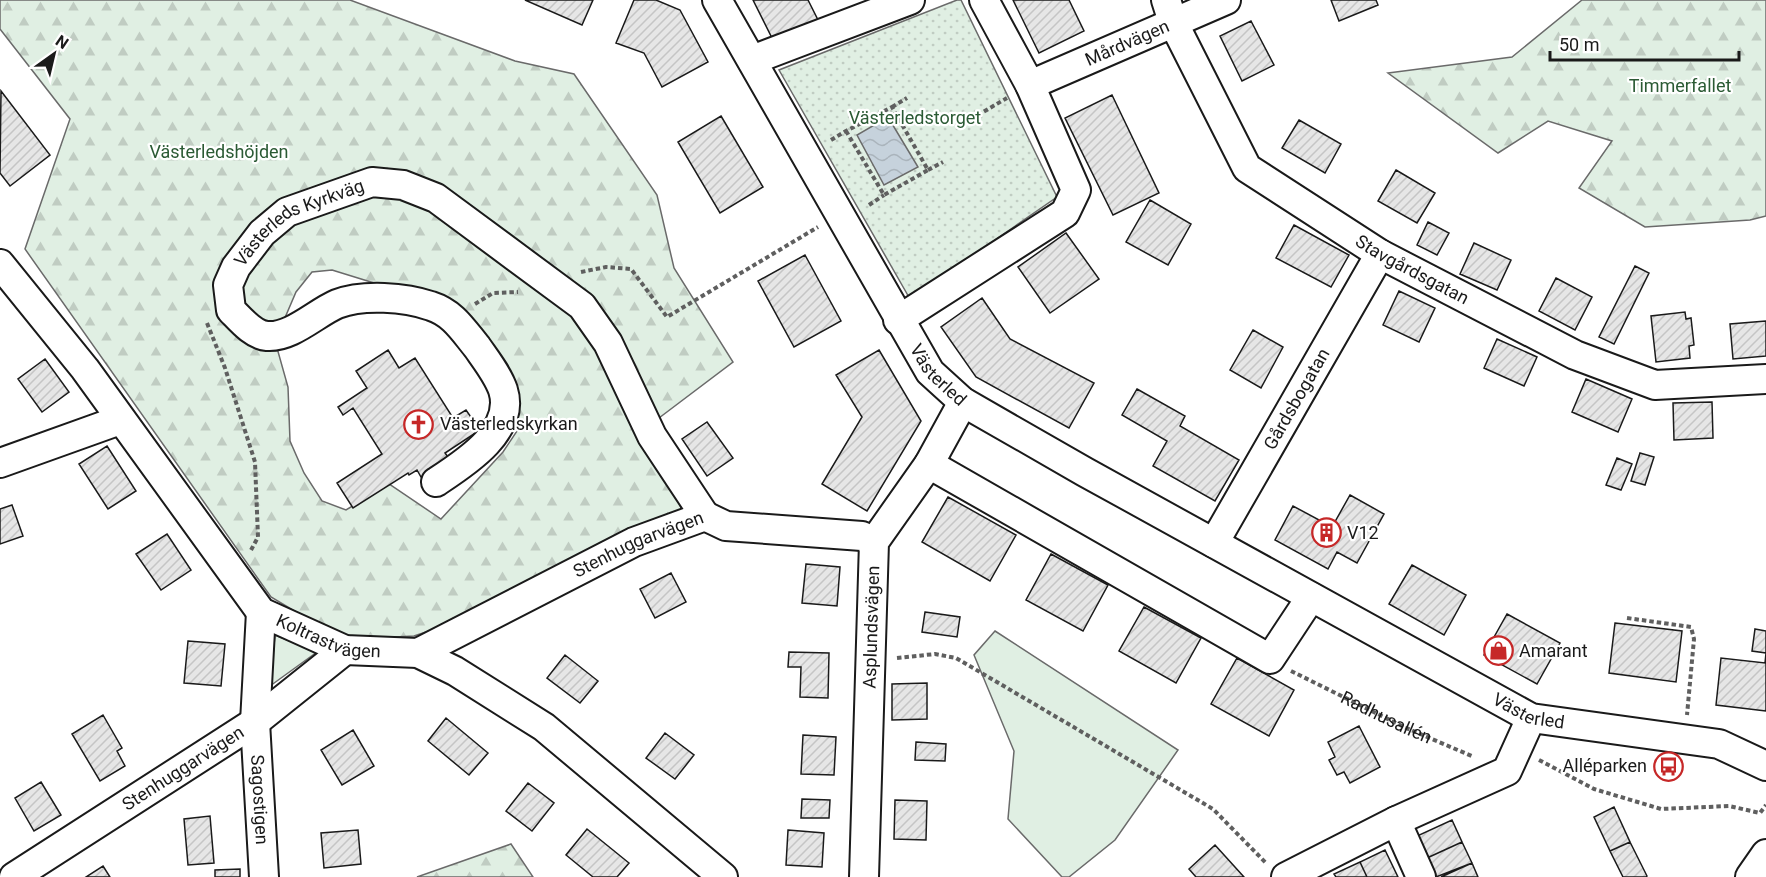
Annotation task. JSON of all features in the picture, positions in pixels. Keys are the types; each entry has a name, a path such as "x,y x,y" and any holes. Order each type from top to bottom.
{"street":[{"name":"Västerled","path":"717,0 898,320 930,372 963,402 1531,718 1719,744 1766,766"},
{"path":"752,60 910,0"},
{"path":"898,320 1065,213 1076,190 1030,85 984,0"},
{"name":"Mårdvägen","path":"1030,85 1170,11 1226,0"},
{"name":"Stavgårdsgatan","path":"1170,11 1247,168 1380,254 1575,355 1655,385 1766,379"},
{"name":"Västerleds Kyrkväg","path":"436,482 465,462 480,448 495,432 506,411 503,390 489,364 454,318 433,307 405,298 376,298 338,303 285,332 268,336 257,333 231,310 228,285 247,251 262,232 287,212 372,182 403,185 436,198 582,306 608,343 652,436 705,516"},
{"name":"Gårdsbogatan","path":"1214,543 1380,254"},
{"name":"Koltrastvägen","path":"0,264 85,369 261,612 345,650 418,653 455,671 544,727 723,877"},
{"name":"Asplundsvägen","path":"864,877 874,542 929,464 963,402"},
{"path":"0,463 120,420"},
{"path":"929,464 1270,659 1311,597"},
{"name":"Stenhuggarvägen","path":"418,653 634,542 705,516 726,526 862,536 874,542"},
{"name":"Sagostigen","path":"261,612 255,722 264,877"},
{"name":"Stenhuggarvägen","path":"14,877 255,722 345,650"},
{"path":"1279,873 1396,821 1512,760 1531,718"},
{"path":"1396,821 1421,877"},
{"path":"1750,877 1766,854"}],"path":[{"path":"971,119 1030,85"},
{"path":"831,140 907,98"},
{"path":"892,107 928,170"},
{"path":"846,131 884,195"},
{"path":"869,205 943,162"},
{"path":"454,318 492,293 521,292 554,286 573,274 606,267 631,269 667,317 775,250 839,215"},
{"path":"206,313 207,324 225,368 255,462 258,537 237,580"},
{"path":"1627,618 1691,627 1694,639 1685,740"},
{"path":"869,660 935,654 956,658 1213,809 1279,873"},
{"name":"Radhusallén","path":"1270,659 1313,684 1374,713 1594,789 1661,809 1729,806 1760,813 1766,805"}],"green space":[{"name":"Västerledshöjden","path":"0,0 350,0 515,61 574,74 657,195 674,268 733,362 659,418 672,484 683,513 471,617 414,636 355,639 306,618 271,597 25,249 70,119 0,29","holes":["332,270 387,287 484,346 517,403 519,428 503,452 441,519 389,484 346,510 322,501 304,473 290,441 288,387 277,348 284,320 296,292 312,272"]},
{"name":"Västerledstorget","path":"961,0 1057,197 910,299 779,70"},
{"name":"Timmerfallet","path":"1582,0 1766,0 1766,216 1750,220 1645,227 1579,188 1612,141 1548,121 1498,153 1388,73 1512,57"},
{"path":"995,631 1178,750 1115,840 1069,877 1062,877 1008,819 1014,751 974,655"},
{"path":"275,635 317,652 270,686"},
{"path":"511,844 533,877 417,877"}],"water":[{"path":"888,117 918,167 884,185 857,135"}],"building":[{"path":"525,0 593,0 582,25"},
{"path":"634,0 656,0 680,10 708,62 662,87 644,53 616,43"},
{"path":"753,0 808,0 818,20 774,42"},
{"path":"1013,0 1069,0 1084,31 1039,53"},
{"path":"1331,0 1376,0 1378,5 1339,21"},
{"path":"1251,21 1274,65 1242,81 1220,36"},
{"path":"1,91 50,155 10,186 0,173"},
{"path":"1112,95 1159,193 1113,215 1065,118"},
{"path":"721,116 763,187 720,213 678,142"},
{"path":"1299,120 1341,144 1325,173 1282,148"},
{"path":"1396,170 1435,193 1417,223 1378,201"},
{"path":"1150,200 1191,224 1168,265 1126,242"},
{"path":"1428,222 1449,233 1437,255 1417,245"},
{"path":"1294,225 1349,255 1331,287 1276,258"},
{"path":"1066,233 1099,279 1050,313 1018,267"},
{"path":"1474,243 1511,260 1497,290 1460,274"},
{"path":"805,255 841,321 794,347 758,281"},
{"path":"1635,266 1649,273 1614,344 1599,337"},
{"path":"1556,278 1592,297 1575,330 1539,311"},
{"path":"1399,291 1435,308 1419,342 1383,325"},
{"path":"982,298 1010,339 1094,383 1069,428 976,377 941,327"},
{"path":"1685,312 1686,319 1691,318 1694,345 1689,346 1690,358 1656,362 1651,316"},
{"path":"1766,321 1766,356 1733,359 1730,324"},
{"path":"1253,330 1283,347 1261,388 1230,370"},
{"path":"1497,339 1537,357 1524,386 1484,368"},
{"name":"Västerledskyrkan","path":"388,350 399,368 415,358 453,418 466,410 480,430 445,453 448,457 430,476 421,477 417,470 409,475 408,473 353,508 337,483 382,454 353,408 343,415 338,407 367,388 356,371"},
{"path":"879,350 921,421 867,511 822,484 862,417 836,375"},
{"path":"45,359 69,392 42,412 18,379"},
{"path":"1586,379 1632,399 1618,432 1572,412"},
{"path":"1137,389 1185,416 1180,426 1239,460 1215,501 1153,466 1167,441 1122,415"},
{"path":"1712,402 1713,438 1674,440 1673,403"},
{"path":"707,422 733,458 707,476 682,439"},
{"path":"107,446 136,491 108,509 79,464"},
{"path":"1640,453 1654,457 1645,485 1631,481"},
{"path":"1617,458 1632,464 1621,490 1606,485"},
{"name":"V12","path":"1350,495 1384,514 1357,563 1337,552 1328,569 1275,540 1293,506 1332,527"},
{"path":"948,497 1016,535 990,581 922,542"},
{"path":"12,505 23,536 0,544 0,509"},
{"path":"167,534 191,570 161,590 136,554"},
{"path":"1051,554 1108,585 1083,631 1026,600"},
{"path":"806,564 840,567 837,606 802,603"},
{"path":"1412,565 1466,595 1444,635 1389,604"},
{"path":"671,573 686,602 655,618 640,589"},
{"path":"1144,607 1201,638 1176,683 1119,651"},
{"path":"925,612 960,617 957,637 922,632"},
{"path":"1507,614 1560,643 1537,684 1484,655"},
{"path":"1615,623 1682,631 1676,682 1609,673"},
{"path":"1755,629 1766,631 1766,653 1752,651"},
{"path":"188,641 225,644 221,686 184,683"},
{"path":"789,652 829,653 828,698 800,697 801,667 788,667"},
{"path":"1766,653 1766,711 1716,705 1721,658 1765,663"},
{"path":"565,655 598,681 580,703 547,678"},
{"path":"1237,658 1294,690 1269,736 1211,704"},
{"path":"927,683 927,719 892,720 892,684"},
{"path":"103,715 122,748 117,751 125,766 100,781 72,734"},
{"path":"446,718 488,753 469,775 428,741"},
{"path":"1359,726 1380,767 1350,783 1344,772 1337,775 1329,760 1335,757 1328,742"},
{"path":"353,730 374,766 342,785 321,750"},
{"path":"665,733 694,755 675,779 646,758"},
{"path":"803,735 836,737 834,775 801,774"},
{"path":"916,742 946,744 945,761 915,760"},
{"path":"41,782 61,815 34,831 15,798"},
{"path":"528,783 554,803 532,831 506,811"},
{"path":"802,799 830,800 829,818 801,818"},
{"path":"895,800 927,801 926,840 894,839"},
{"path":"1614,807 1630,842 1610,851 1594,817"},
{"path":"210,816 214,863 188,865 184,819"},
{"path":"1452,820 1462,842 1427,858 1417,836"},
{"path":"587,829 629,863 617,877 593,877 566,855"},
{"path":"358,830 361,864 324,868 321,833"},
{"path":"788,830 824,833 822,867 786,865"},
{"path":"1462,842 1472,863 1436,877 1427,858"},
{"path":"1630,842 1646,877 1623,877 1610,851"},
{"path":"1215,845 1244,877 1196,877 1189,869"},
{"path":"1385,850 1398,877 1367,877 1360,862"},
{"path":"1360,862 1367,877 1336,877 1334,874"},
{"path":"1472,863 1478,877 1441,877"},
{"path":"103,866 110,877 86,877"},
{"path":"240,869 240,877 215,877 215,870"}],"place":[{"name":"Västerledskyrkan","path":"419,424"},
{"name":"V12","path":"1326,533"},
{"name":"Amarant","path":"1498,651"},
{"name":"Alléparken","path":"1668,766"}]}
